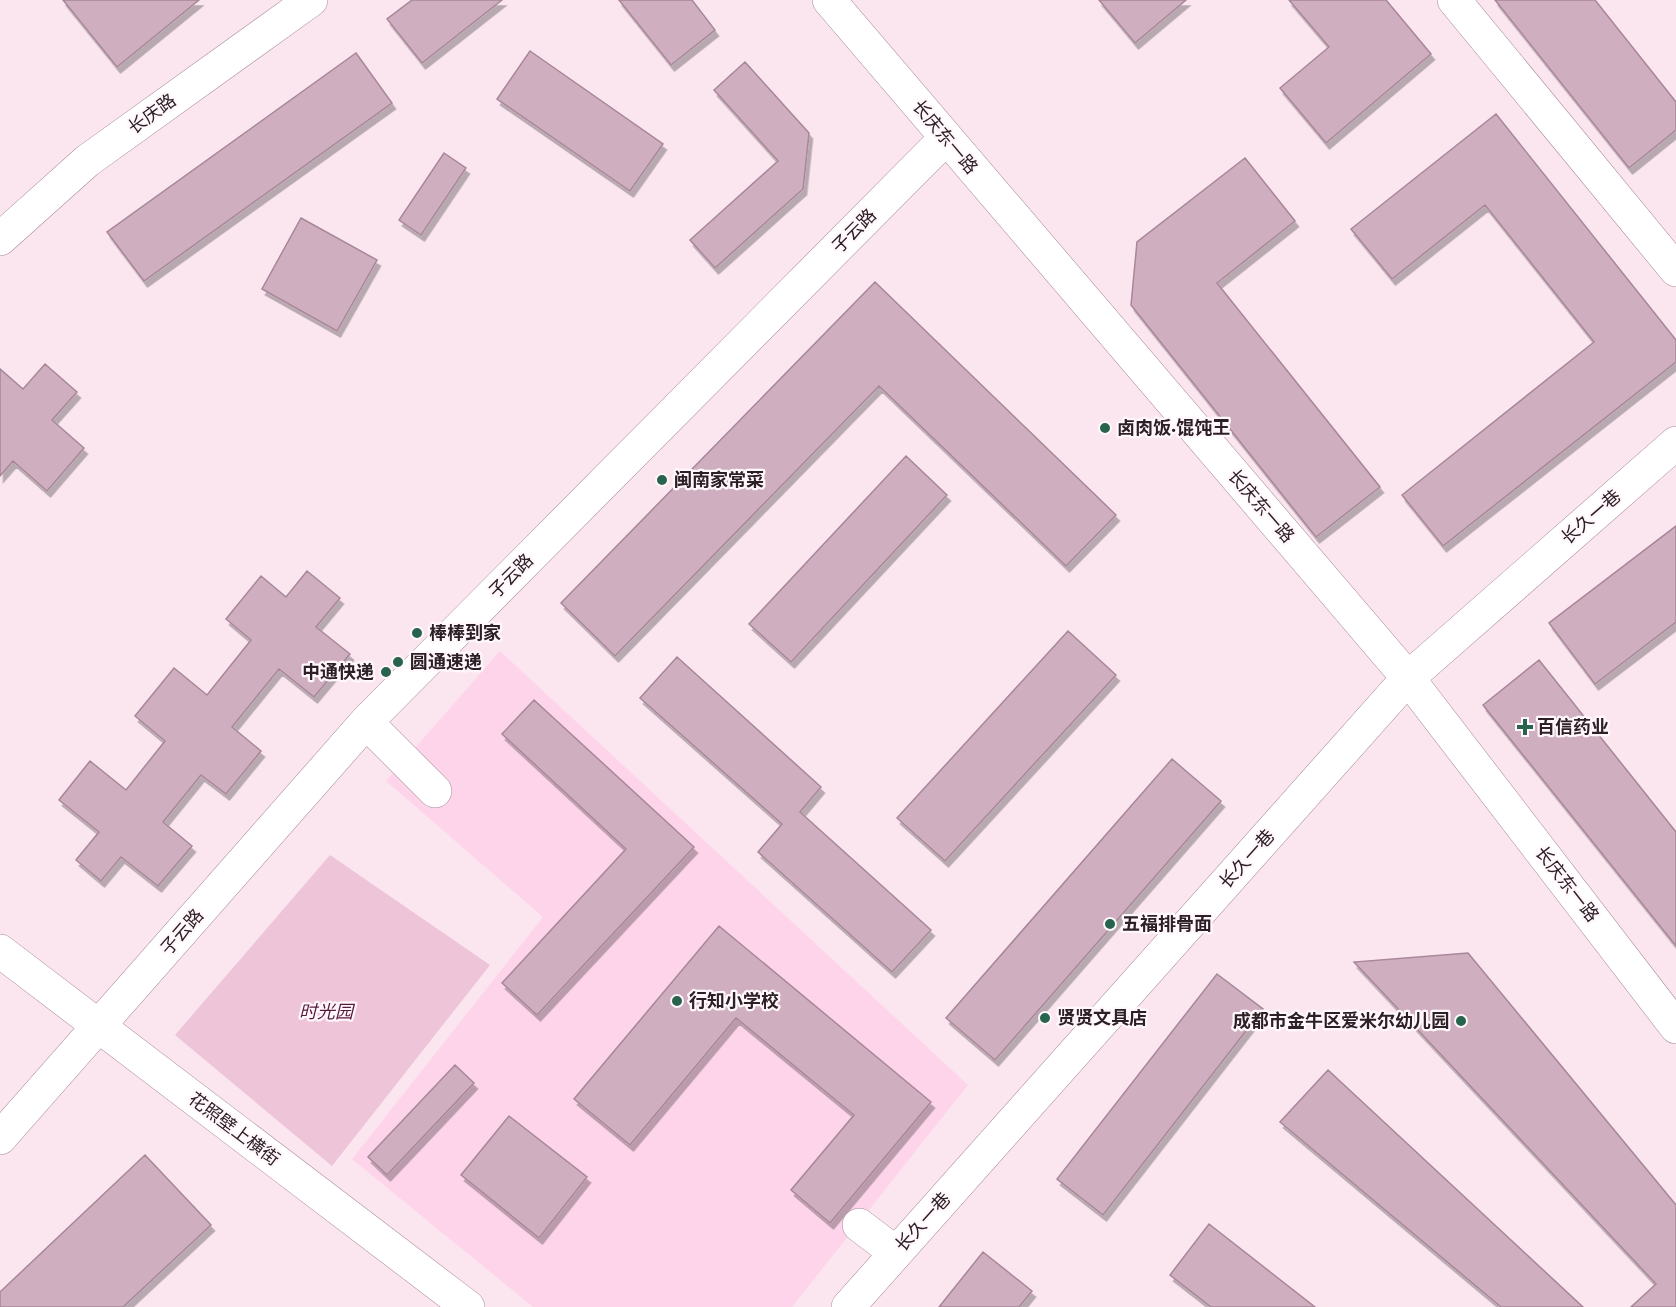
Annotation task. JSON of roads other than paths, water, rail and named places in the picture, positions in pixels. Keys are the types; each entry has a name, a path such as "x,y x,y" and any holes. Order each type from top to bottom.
{"street":[{"name":"长庆路","path":"0,239 87,160 311,0"},
{"name":"长庆东一路","path":"829,0 1408,678 1676,1027"},
{"path":"1454,0 1676,270"},
{"name":"子云路","path":"0,1138 366,722 946,138"},
{"name":"长久一巷","path":"848,1307 1408,678 1676,442"},
{"path":"366,722 435,791"},
{"name":"花照壁上横街","path":"0,951 468,1307"},
{"path":"859,1225 896,1254"}],"place":[{"name":"卤肉饭·馄饨王","path":"1105,428"},
{"name":"闽南家常菜","path":"662,480"},
{"name":"棒棒到家","path":"417,633"},
{"name":"圆通速递","path":"398,662"},
{"name":"中通快递","path":"386,672"},
{"name":"百信药业","path":"1525,727"},
{"name":"五福排骨面","path":"1110,924"},
{"name":"行知小学校","path":"677,1001"},
{"name":"贤贤文具店","path":"1045,1018"},
{"name":"成都市金牛区爱米尔幼儿园","path":"1461,1021"}],"park label":[{"name":"时光园","path":"326,1012"}]}
